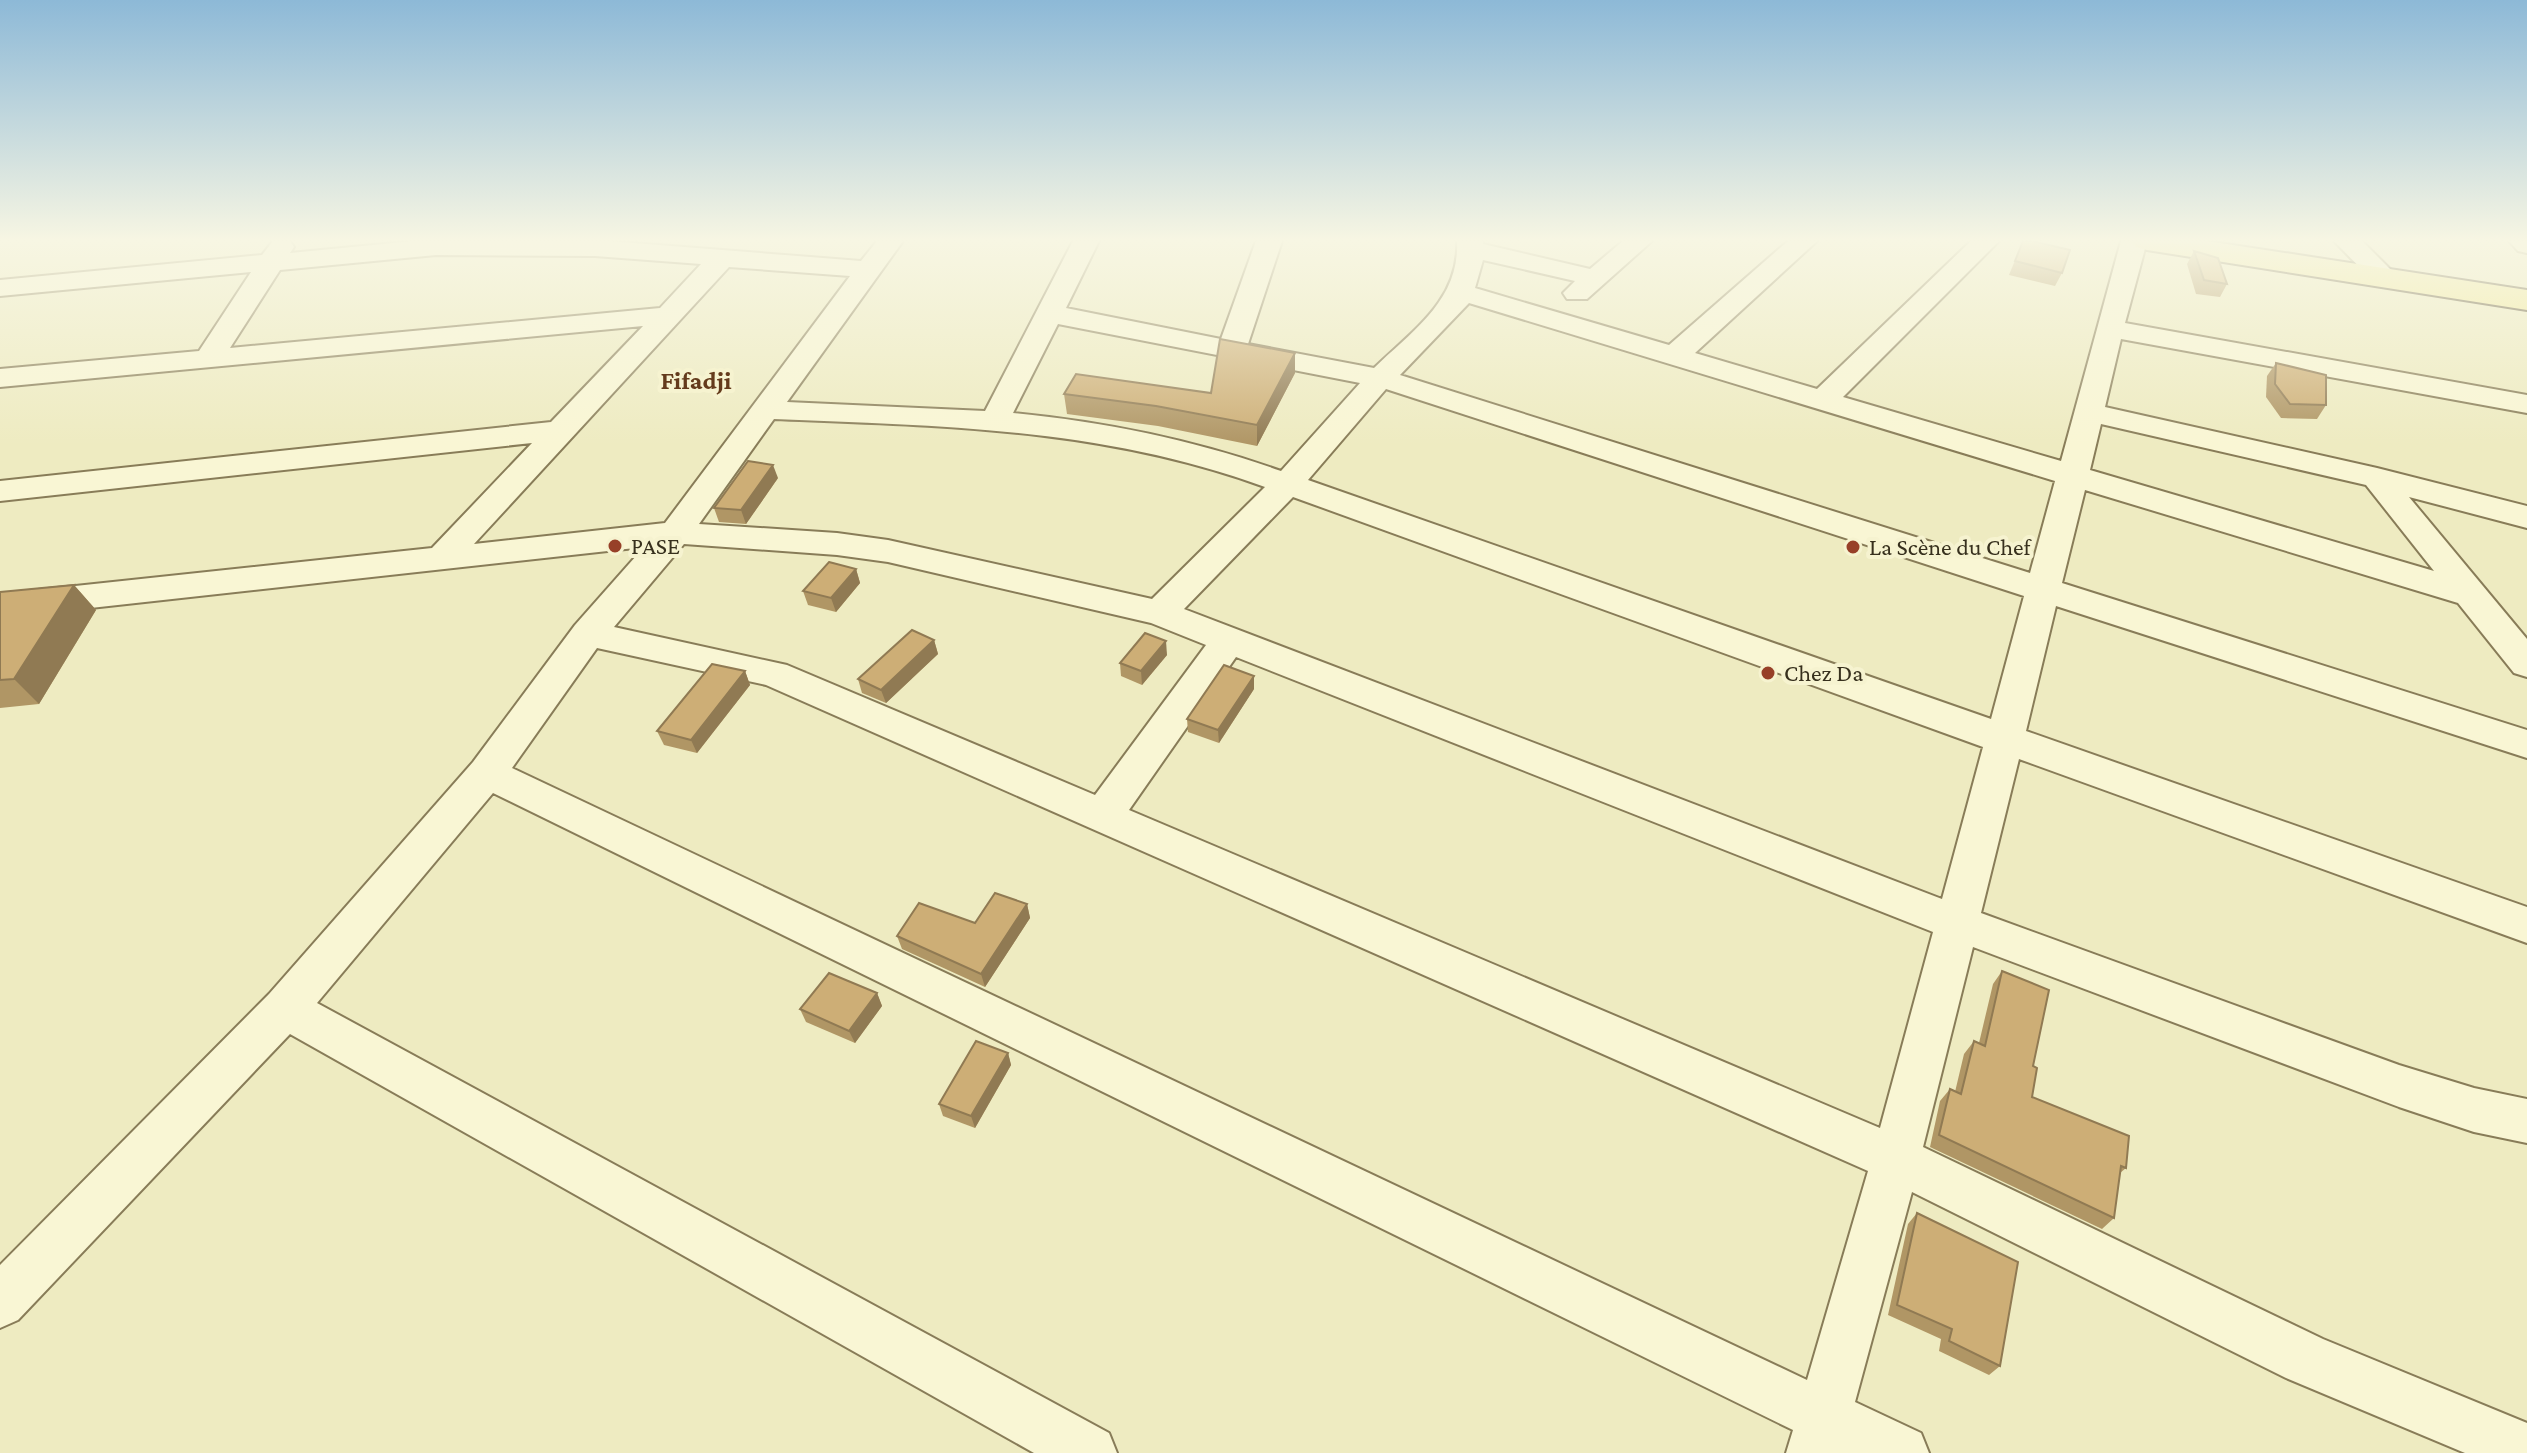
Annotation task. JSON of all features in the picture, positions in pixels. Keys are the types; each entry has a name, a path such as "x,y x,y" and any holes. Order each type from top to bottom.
{"street":[{"path":"208,359 241,309"},
{"path":"441,559 676,309"},
{"path":"0,1302 285,1008 487,773 588,634 675,533 841,309"},
{"path":"995,420 1053,309"},
{"path":"1232,349 1246,309"},
{"path":"1159,613 1287,484 1380,378 1451,309"},
{"path":"1519,309 2470,594"},
{"path":"1547,317 1557,309"},
{"path":"1675,355 1727,309"},
{"path":"1823,400 1916,309"},
{"path":"1819,1434 1896,1159 2089,412 2101,355 2116,309"},
{"path":"1051,314 1380,378 2527,744"},
{"path":"0,378 670,315"},
{"path":"2111,329 2527,404"},
{"path":"766,410 995,420 1077,427 1151,440 1218,459 2527,925"},
{"path":"2089,412 2377,478 2527,517"},
{"path":"0,491 564,430"},
{"path":"2377,478 2527,664"},
{"path":"0,606 675,533 837,544 888,551 1159,613 1955,922 2399,1086 2474,1110 2527,1121"},
{"path":"588,634 774,674 1896,1159 2305,1359 2527,1451"},
{"path":"1103,815 1230,639"},
{"path":"487,773 1819,1434 1901,1453"},
{"path":"285,1008 1089,1453"}],"building":[{"path":"1220,339 1295,353 1257,425 1156,406 1064,394 1076,374 1211,393"},
{"path":"2276,363 2326,375 2326,405 2290,404 2275,384"},
{"path":"748,461 773,465 741,510 714,508"},
{"path":"829,562 856,569 831,598 803,591"},
{"path":"74,585 14,679 0,680 0,592"},
{"path":"912,630 934,640 881,690 858,679"},
{"path":"1145,633 1166,641 1141,671 1120,663"},
{"path":"712,664 745,671 691,740 657,731"},
{"path":"1224,665 1254,676 1218,730 1187,719"},
{"path":"995,893 1027,904 981,974 897,936 919,903 975,923"},
{"path":"2002,971 2049,990 2033,1066 2037,1068 2032,1097 2129,1136 2126,1168 2121,1166 2114,1218 1939,1135 1950,1089 1961,1094 1974,1041 1985,1046"},
{"path":"829,973 877,993 849,1031 800,1009"},
{"path":"976,1041 1008,1053 971,1116 939,1104"},
{"path":"1917,1213 2018,1262 2000,1366 1949,1341 1952,1329 1897,1305"}],"place":[{"name":"PASE","path":"615,546"},
{"name":"La Scène du Chef","path":"1853,547"},
{"name":"Chez Da","path":"1768,673"}],"district":[{"name":"Fifadji","path":"696,380"}]}
